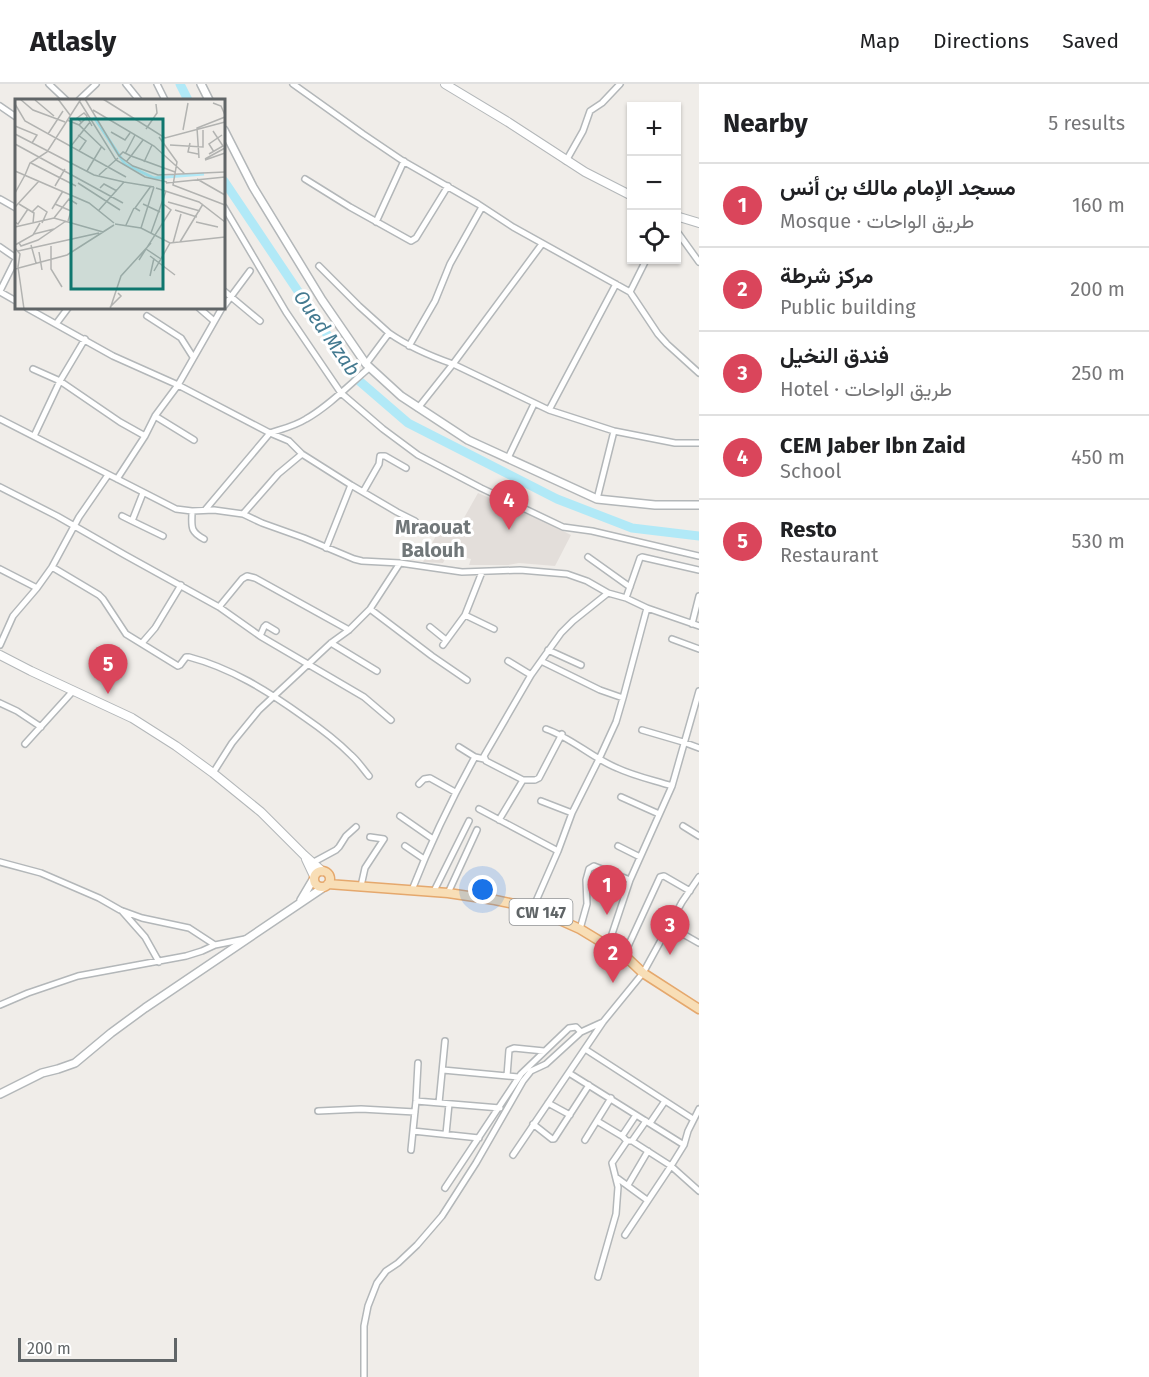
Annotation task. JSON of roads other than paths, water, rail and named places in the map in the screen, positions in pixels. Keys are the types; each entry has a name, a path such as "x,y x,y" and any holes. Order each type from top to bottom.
{"main road":[{"path":"446,84 585,172 627,191"},
{"path":"681,218 699,223"},
{"path":"0,655 132,718 176,746 261,812 312,863 322,879"},
{"path":"303,855 322,879"},
{"name":"CW 147","path":"322,879 359,886 434,891 533,908 580,929 624,955 643,973 699,1009"}],"street":[{"path":"49,84 65,99"},
{"path":"80,99 96,84"},
{"path":"126,84 138,99"},
{"path":"157,84 164,99"},
{"path":"201,84 208,99"},
{"path":"293,84 404,161 542,244 630,292 658,334 699,373"},
{"path":"566,160 583,131 590,111 602,103 620,84"},
{"path":"0,106 15,116"},
{"path":"225,132 253,187 322,300 367,366 400,396 468,440 597,499 655,505 699,504"},
{"path":"376,222 404,161"},
{"path":"305,179 411,241 415,240 447,186"},
{"path":"0,199 15,207"},
{"path":"409,346 435,301 450,264 482,207"},
{"path":"225,209 286,312 341,393 418,455 563,527 592,531 699,556"},
{"path":"681,237 699,262"},
{"path":"418,408 542,244"},
{"path":"0,246 15,258"},
{"path":"15,261 0,291 15,300"},
{"path":"630,292 644,264"},
{"path":"319,266 389,333 429,356 453,364 534,404 614,431 675,443 699,443"},
{"path":"225,304 250,271"},
{"path":"549,410 616,284"},
{"path":"225,292 260,321"},
{"path":"29,309 113,356 178,385 289,441 302,454 351,485 397,513 415,520"},
{"path":"56,324 67,309"},
{"path":"200,309 214,321"},
{"path":"117,479 155,416 178,385 222,309"},
{"path":"147,316 181,338 193,357"},
{"path":"205,510 270,433 308,418 341,393 367,366 389,333"},
{"path":"34,436 60,381 84,339"},
{"path":"33,369 60,381 145,436"},
{"path":"508,458 534,404"},
{"path":"155,416 194,440"},
{"path":"0,419 176,508 243,514 362,561 400,563 462,572 520,570 567,574 587,581 608,593 699,626"},
{"path":"597,499 614,431"},
{"path":"243,514 278,474 302,454"},
{"path":"363,492 379,464 380,456 385,456 406,468"},
{"path":"0,645 19,607 52,567 86,505 108,475"},
{"path":"326,548 351,485"},
{"path":"0,488 42,507 219,607 260,636 364,697 391,720"},
{"path":"132,521 143,493"},
{"path":"192,511 192,530 204,539"},
{"path":"122,516 163,536"},
{"path":"588,557 630,587"},
{"path":"626,598 641,557 699,570"},
{"path":"213,773 247,724 274,696 370,609 400,563"},
{"path":"52,567 99,595 126,634 178,666 186,657 212,664 238,675 274,696 318,726 352,755 369,776"},
{"path":"0,569 37,588"},
{"path":"430,627 445,642 465,615 482,572"},
{"path":"219,607 242,579 248,576 267,584 349,630"},
{"path":"142,644 155,628 181,585"},
{"path":"484,759 531,675 548,650 573,621 608,593"},
{"path":"692,624 699,596"},
{"path":"533,908 572,813 616,722 647,608"},
{"path":"370,609 467,680"},
{"path":"465,615 494,629"},
{"path":"260,636 266,625 276,631"},
{"path":"672,639 699,649"},
{"path":"331,643 377,671"},
{"path":"548,650 581,665"},
{"path":"508,661 531,675"},
{"path":"541,661 600,690 623,698"},
{"path":"25,744 73,691"},
{"path":"608,946 630,880 672,786 699,691"},
{"path":"0,703 41,727"},
{"path":"690,725 699,728"},
{"path":"546,729 562,734 599,759 617,768 672,786"},
{"path":"642,730 699,748"},
{"path":"459,747 474,757 484,759 522,780 535,780 539,778 562,734"},
{"path":"412,890 433,838 474,757"},
{"path":"419,784 424,779 430,778 455,792"},
{"path":"499,820 522,780"},
{"path":"621,797 659,814"},
{"path":"541,801 572,813"},
{"path":"479,808 558,851"},
{"path":"400,816 433,838"},
{"path":"434,891 469,821"},
{"path":"683,826 699,836"},
{"path":"312,863 336,850 356,827"},
{"path":"448,893 477,830"},
{"path":"359,886 365,868 384,839 370,837"},
{"path":"405,846 424,859"},
{"path":"618,846 640,856"},
{"path":"0,862 41,873 142,918 189,928 215,945"},
{"path":"580,929 587,904 586,880 590,867 594,866 630,880"},
{"path":"624,955 660,877 664,876 690,891"},
{"path":"513,1155 603,1022 643,973 699,877"},
{"path":"0,1094 42,1073 75,1063 145,1008 299,903 322,879"},
{"path":"299,903 322,879"},
{"path":"120,910 145,937 159,962"},
{"path":"669,926 699,943"},
{"path":"0,1005 78,976 159,962 244,939"},
{"path":"364,1377 364,1326 368,1306 382,1275 406,1257 435,1224 469,1174 531,1071 546,1064 581,1032 603,1022"},
{"path":"445,1188 518,1077 571,1027 576,1027 581,1032"},
{"path":"439,1103 445,1041"},
{"path":"507,1076 510,1049 544,1051"},
{"path":"585,1049 693,1119"},
{"path":"411,1150 418,1064"},
{"path":"443,1070 518,1077"},
{"path":"568,1073 684,1144"},
{"path":"533,1124 553,1139 589,1085"},
{"path":"585,1140 611,1098"},
{"path":"416,1101 508,1108"},
{"path":"627,1139 648,1122 665,1101"},
{"path":"548,1103 570,1115"},
{"path":"446,1134 449,1104"},
{"path":"318,1111 361,1109 415,1112"},
{"path":"625,1235 684,1144 699,1109"},
{"path":"598,1277 616,1214 618,1193 612,1163 627,1139 636,1115"},
{"path":"597,1121 671,1166 699,1191"},
{"path":"412,1131 479,1137"},
{"path":"628,1185 648,1151"},
{"path":"459,1168 469,1174"},
{"path":"616,1178 647,1200"}],"waterway":[{"name":"Oued Mzab","path":"180,84 188,99"},
{"name":"Oued Mzab","path":"225,182 357,379 408,423 557,499 632,528 699,536"}],"place":[{"name":"CEM Jaber Ibn Zaid","path":"509,530"},
{"name":"Resto","path":"108,694"},
{"name":"مسجد الإمام مالك بن أنس","path":"607,915"},
{"name":"فندق النخيل","path":"670,955"},
{"name":"مركز شرطة","path":"613,983"}],"district":[{"name":"Mraouat Balouh","path":"433,538"}]}
